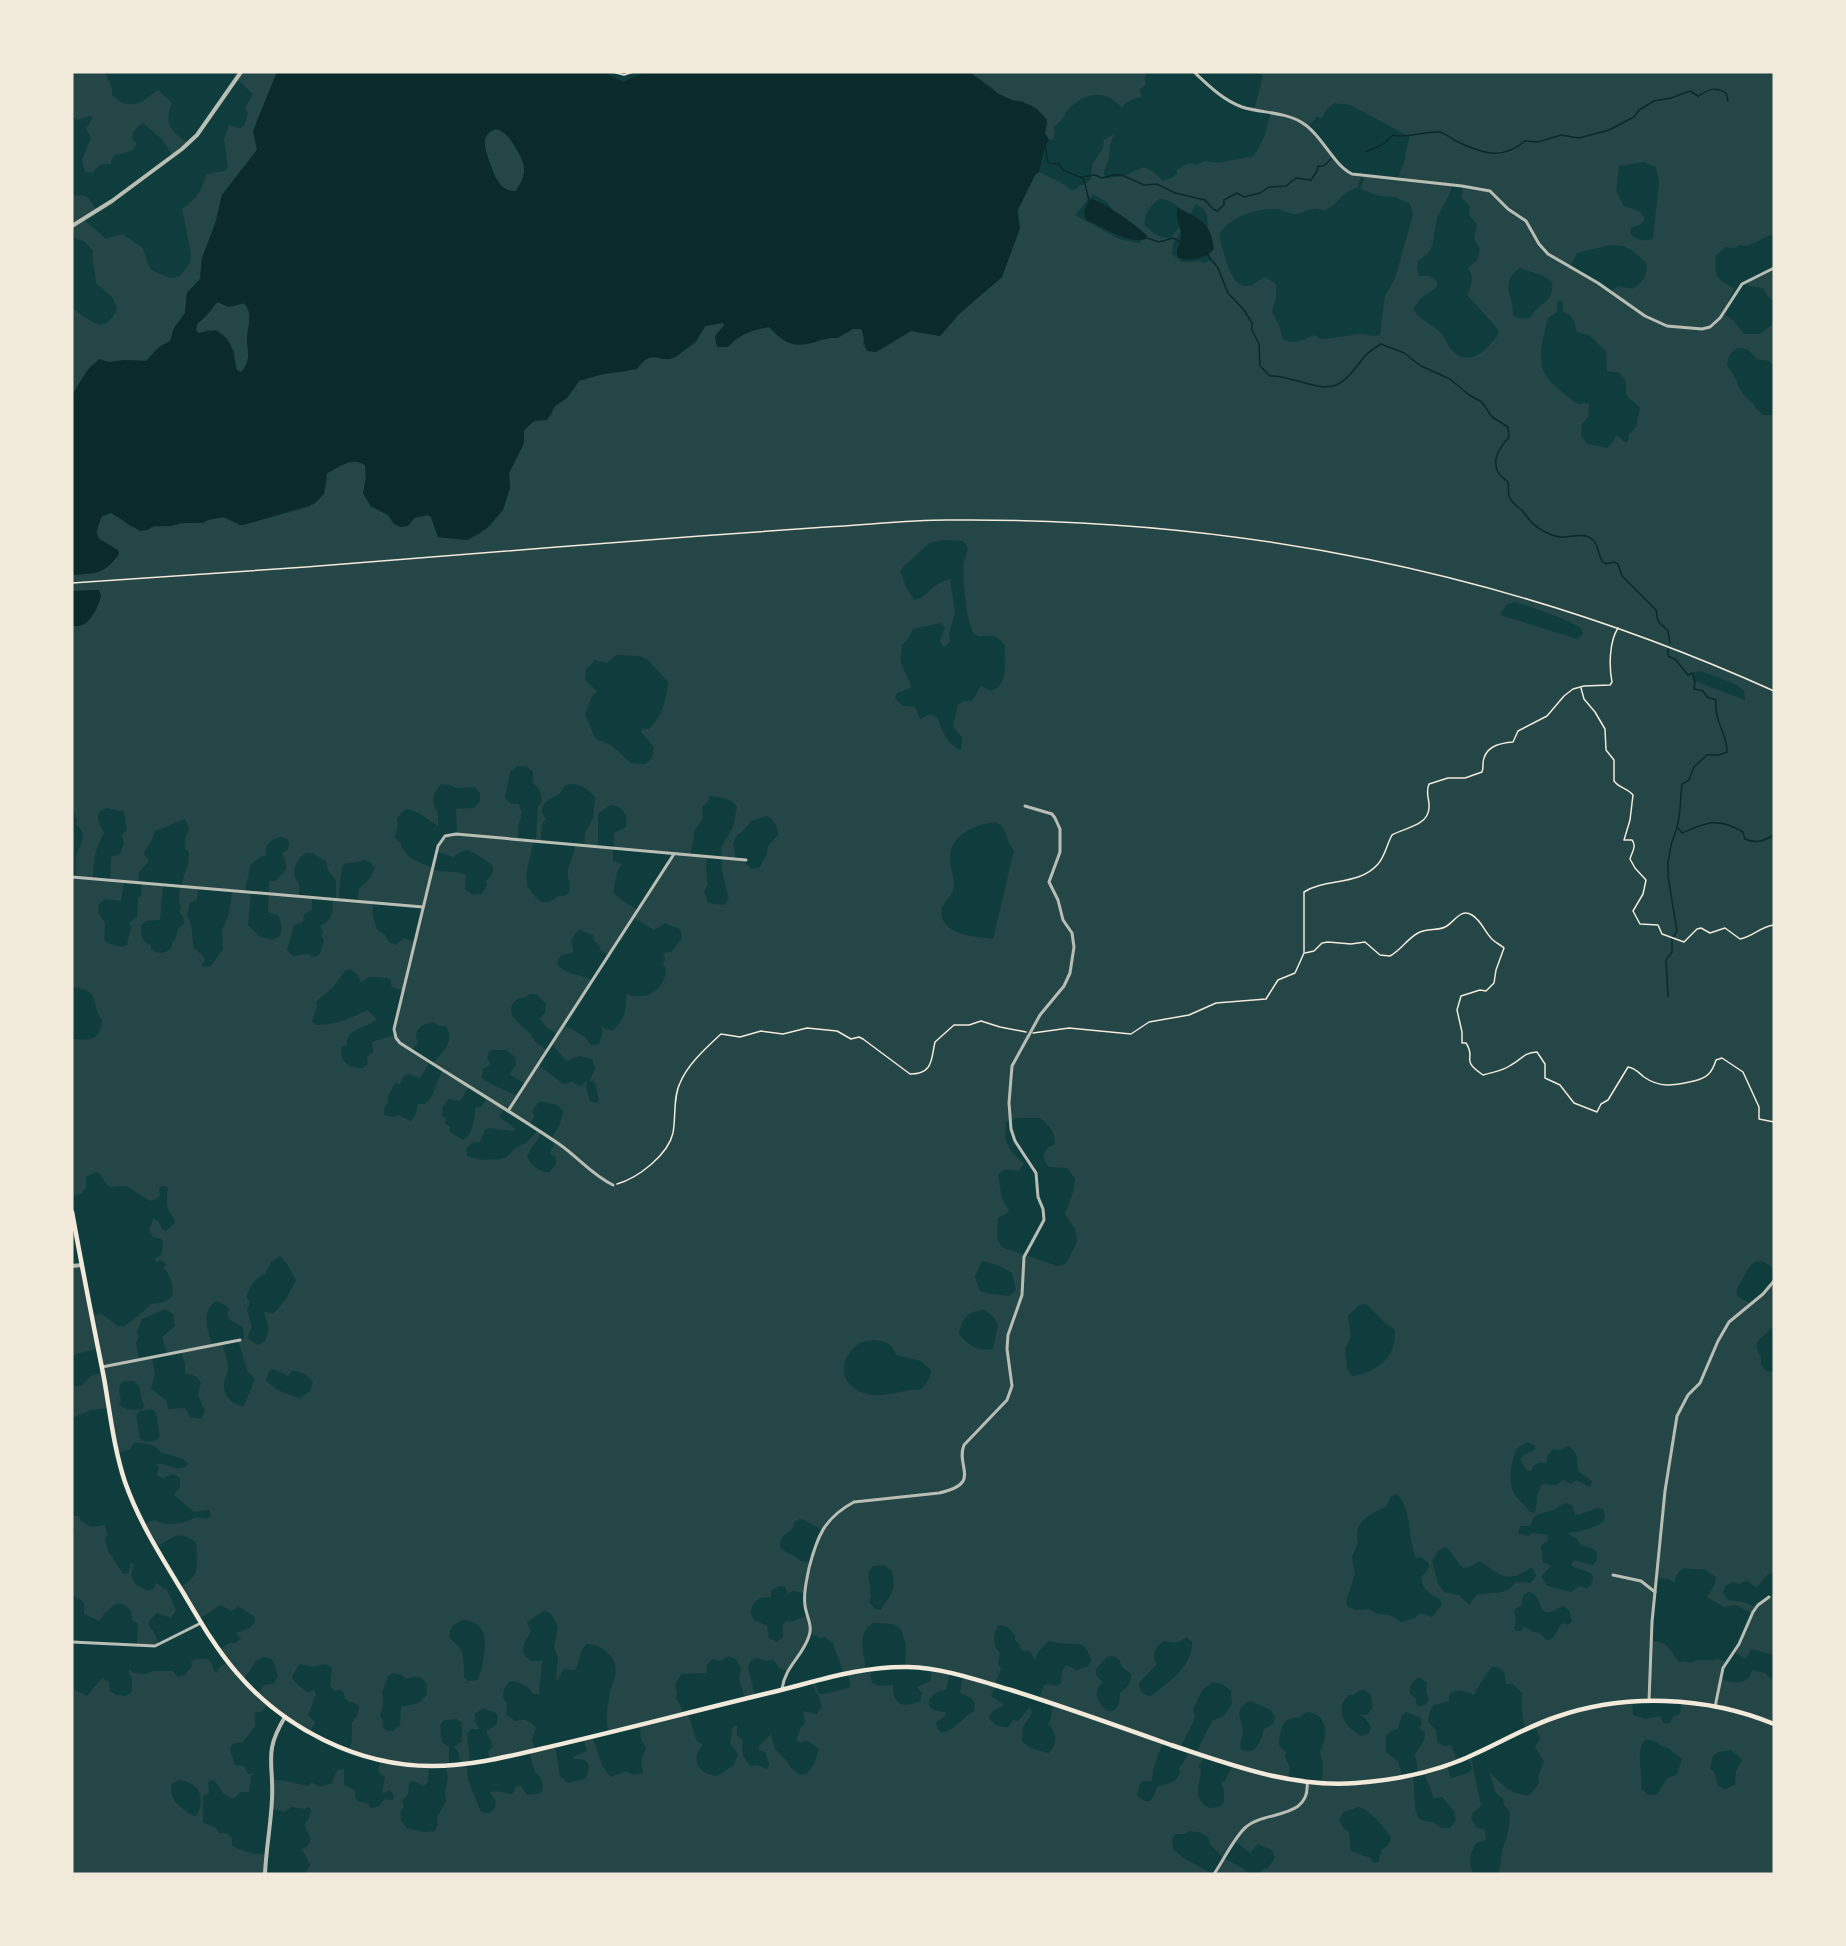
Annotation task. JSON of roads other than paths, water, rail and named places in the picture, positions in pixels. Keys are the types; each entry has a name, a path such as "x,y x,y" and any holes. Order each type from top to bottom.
{"main road":[{"path":"72,1212 118,1456 134,1509 201,1623 239,1677 285,1717 330,1743 373,1758 428,1766 477,1763 543,1749 858,1671 886,1667 939,1670 978,1679 1252,1772 1307,1782 1356,1783 1412,1775 1472,1755 1505,1738 1557,1717 1599,1706 1649,1701 1685,1703 1747,1714 1774,1724"}],"street":[{"path":"72,226 112,201 183,149 197,135 241,72"},
{"path":"1194,72 1216,93 1233,103 1302,123 1327,147 1346,171 1352,174 1490,191 1508,209 1526,221 1545,252 1598,283 1645,315 1667,326 1702,329 1710,327 1720,318 1742,284 1774,268"},
{"path":"782,1690 785,1676 809,1637 810,1623 804,1604 804,1594 814,1547 823,1529 845,1507 854,1502 939,1493 961,1483 965,1474 962,1451 964,1444 1011,1392 1012,1381 1007,1349 1010,1329 1022,1295 1024,1257 1044,1220 1043,1209 1038,1197 1036,1173 1015,1141 1011,1129 1009,1103 1012,1066 1040,1014 1064,986 1070,973 1074,940 1063,920 1056,895 1048,882 1061,845 1058,823 1052,814 1024,806"},
{"path":"613,1185 595,1175 562,1146 396,1038 394,1029 438,846 447,835 523,839 746,861"},
{"path":"508,1111 674,854"},
{"path":"72,878 423,907"},
{"path":"72,1266 82,1265"},
{"path":"1649,1701 1655,1592 1665,1491 1677,1416 1684,1402 1703,1378 1718,1341 1729,1322 1763,1294 1774,1281"},
{"path":"102,1367 240,1340"},
{"path":"1614,1575 1641,1581 1655,1592"},
{"path":"1715,1707 1723,1668 1739,1644 1753,1611 1769,1597"},
{"path":"72,1642 155,1646 201,1623"},
{"path":"265,1874 273,1798 270,1748 285,1717"},
{"path":"1214,1874 1245,1828 1263,1819 1292,1810 1302,1803 1306,1795 1307,1782"}],"waterway":[{"path":"1365,152 1382,145 1393,135 1439,132 1474,149 1500,153 1525,141 1538,142 1561,135 1579,138 1609,130 1634,117 1639,110 1654,101 1690,91 1698,96 1715,89 1726,93 1728,101"},
{"path":"1045,145 1048,163 1059,164 1063,170 1084,179 1089,201"},
{"path":"1081,177 1095,175 1102,178 1122,175 1144,185 1157,184 1175,193 1205,200 1217,211 1224,205 1224,200 1237,193 1244,197 1260,193 1269,187 1286,186 1296,178 1311,180 1318,166 1324,166 1331,159"},
{"path":"1147,238 1159,242 1173,238 1180,242"},
{"path":"1207,254 1218,268 1228,293 1244,310 1252,323 1252,330 1259,344 1260,366 1270,376 1315,386 1332,386 1344,380 1366,355 1381,344 1404,353 1421,366 1450,379 1469,395 1482,402 1492,417 1508,427 1509,437 1496,458 1496,467 1508,482 1512,502 1544,532 1560,537 1581,536 1592,539 1596,543 1602,561 1606,564 1614,562 1618,564 1622,576 1656,610 1658,621 1668,631 1670,643"},
{"path":"1668,649 1668,656 1675,659 1688,675 1692,673 1695,681 1694,689 1703,691 1707,697 1716,700 1717,715 1727,752 1707,755 1694,767 1689,780 1682,784 1677,827 1682,833 1706,824 1726,824 1743,832 1745,839 1756,842 1774,835"},
{"path":"1668,996 1666,960 1672,952 1672,939 1677,931 1668,863 1677,828"}]}
